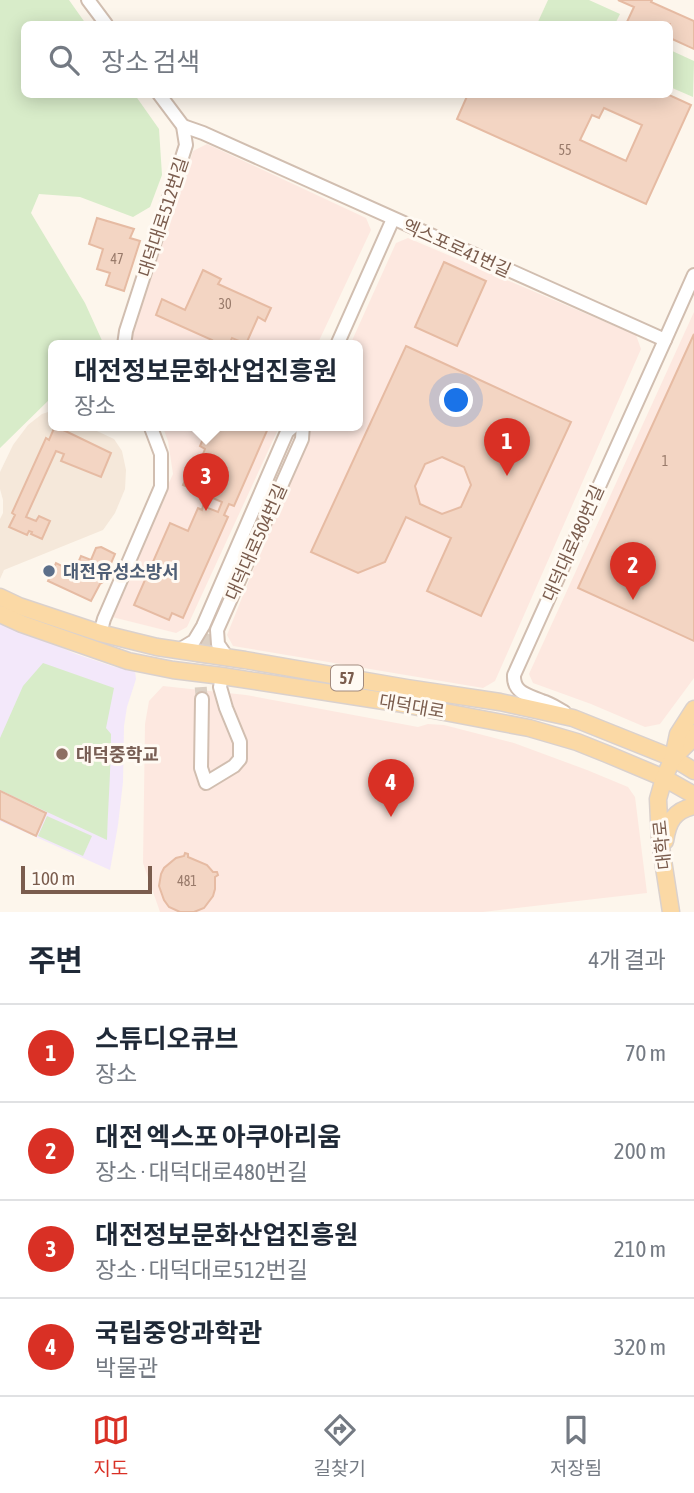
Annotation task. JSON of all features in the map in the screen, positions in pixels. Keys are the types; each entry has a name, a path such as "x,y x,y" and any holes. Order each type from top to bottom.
{"main road":[{"name":"대덕대로","path":"0,597 100,633 157,647 500,702 573,718 673,758 694,771"},
{"name":"대덕대로","path":"0,614 128,661 529,728 577,742 664,778 689,792"},
{"path":"673,758 678,734 694,709"},
{"path":"673,758 694,733"},
{"name":"대학로","path":"670,904 658,817 664,778 673,758"},
{"path":"663,864 669,823 676,813 694,806"}],"street":[{"path":"88,0 104,21"},
{"path":"162,98 183,126"},
{"name":"엑스포로41번길","path":"183,126 665,341"},
{"name":"대덕대로512번길","path":"125,340 186,145 183,126"},
{"path":"339,340 393,219"},
{"path":"665,341 694,275"},
{"name":"대덕대로480번길","path":"573,718 519,690 514,683 514,675 665,341"},
{"path":"100,633 161,487 161,454 152,431"},
{"path":"239,563 288,431"},
{"path":"179,650 194,640 239,563 299,431"},
{"name":"대덕대로504번길","path":"227,657 218,644 218,630 239,563"},
{"path":"202,699 201,768 206,783 233,766 240,758 240,742 220,687 222,676"}],"shaded area":[{"path":"207,144 366,218 371,230 319,340 131,340 193,151"},
{"path":"408,238 636,335 641,349 495,681 483,688 233,646 227,635 266,538 266,527 310,431 363,431 363,340 352,340 396,243"},
{"path":"694,312 694,678 660,724 645,727 533,683 529,674"},
{"path":"48,412 48,431 97,431 114,439 122,451 126,470 125,489 115,513 103,530 4,570 0,579 0,519 3,500 0,472 13,445 28,425"},
{"path":"164,431 277,431 187,627 176,633 112,617 112,608 173,474"},
{"name":"대덕중학교","path":"0,621 76,654 135,671 136,679 124,726 123,782 110,870 0,821"},
{"path":"163,686 246,695 418,727 428,724 444,725 514,743 628,787 635,797 647,893 483,912 160,912 143,863 145,724 149,701"}],"green space":[{"path":"0,0 69,0 84,21 21,21 21,98 137,98 159,129 162,175 150,207 133,217 80,197 39,194 31,213 85,303 102,340 48,340 48,401 0,448"},
{"path":"548,0 589,0 620,14 616,21 538,21"},
{"path":"673,51 694,61 693,97 673,88"},
{"path":"43,663 114,688 106,728 111,734 107,840 0,790 0,738 23,686"},
{"path":"47,816 92,836 83,856 38,836"}],"building":[{"path":"618,0 652,0 651,2 694,21 694,49 673,39 673,21 627,21 634,7"},
{"path":"673,97 691,105 646,204 457,119 466,98","holes":["604,108 642,125 626,161 580,140 592,115 599,118"]},
{"path":"97,218 134,229 130,238 140,241 124,291 106,285 110,273 97,269 103,249 89,244"},
{"path":"444,262 486,281 457,346 415,327"},
{"path":"203,270 221,279 218,284 271,308 265,321 258,317 248,340 212,340 156,315 162,299 185,310"},
{"path":"694,334 694,641 578,588"},
{"path":"406,346 571,422 481,616 427,591 451,538 406,517 385,562 358,573 311,552","holes":["442,457 464,467 471,485 461,507 442,514 420,504 415,486 425,464"]},
{"path":"53,431 65,431 111,453 101,477 61,461 64,454 56,451 26,517 36,521 39,516 50,521 42,539 31,534 32,532 29,531 27,535 9,527 15,515 12,513 46,438 49,440"},
{"path":"206,431 267,431 234,506 229,504 224,515 228,517 183,618 172,613 169,620 134,605 170,523 188,531 198,508 202,510 203,506 218,512 222,502 183,485 193,462 199,464 205,449 200,446"},
{"path":"101,547 115,554 91,601 48,581 56,563 74,572 81,556 91,560 96,548"},
{"path":"0,791 46,813 36,836 0,819"},
{"path":"185,853 207,865 218,875 215,877 213,896 204,908 194,912 180,912 169,907 159,886 164,868"}],"tunnel":[{"path":"232,580 242,558"},
{"path":"202,699 203,654 218,613"}],"place":[{"name":"스튜디오큐브","path":"507,476"},
{"name":"대전정보문화산업진흥원","path":"206,511"},
{"name":"대전유성소방서","path":"49,571"},
{"name":"대전 엑스포 아쿠아리움","path":"633,600"},
{"name":"대덕중학교","path":"62,754"},
{"name":"국립중앙과학관","path":"391,817"}]}
